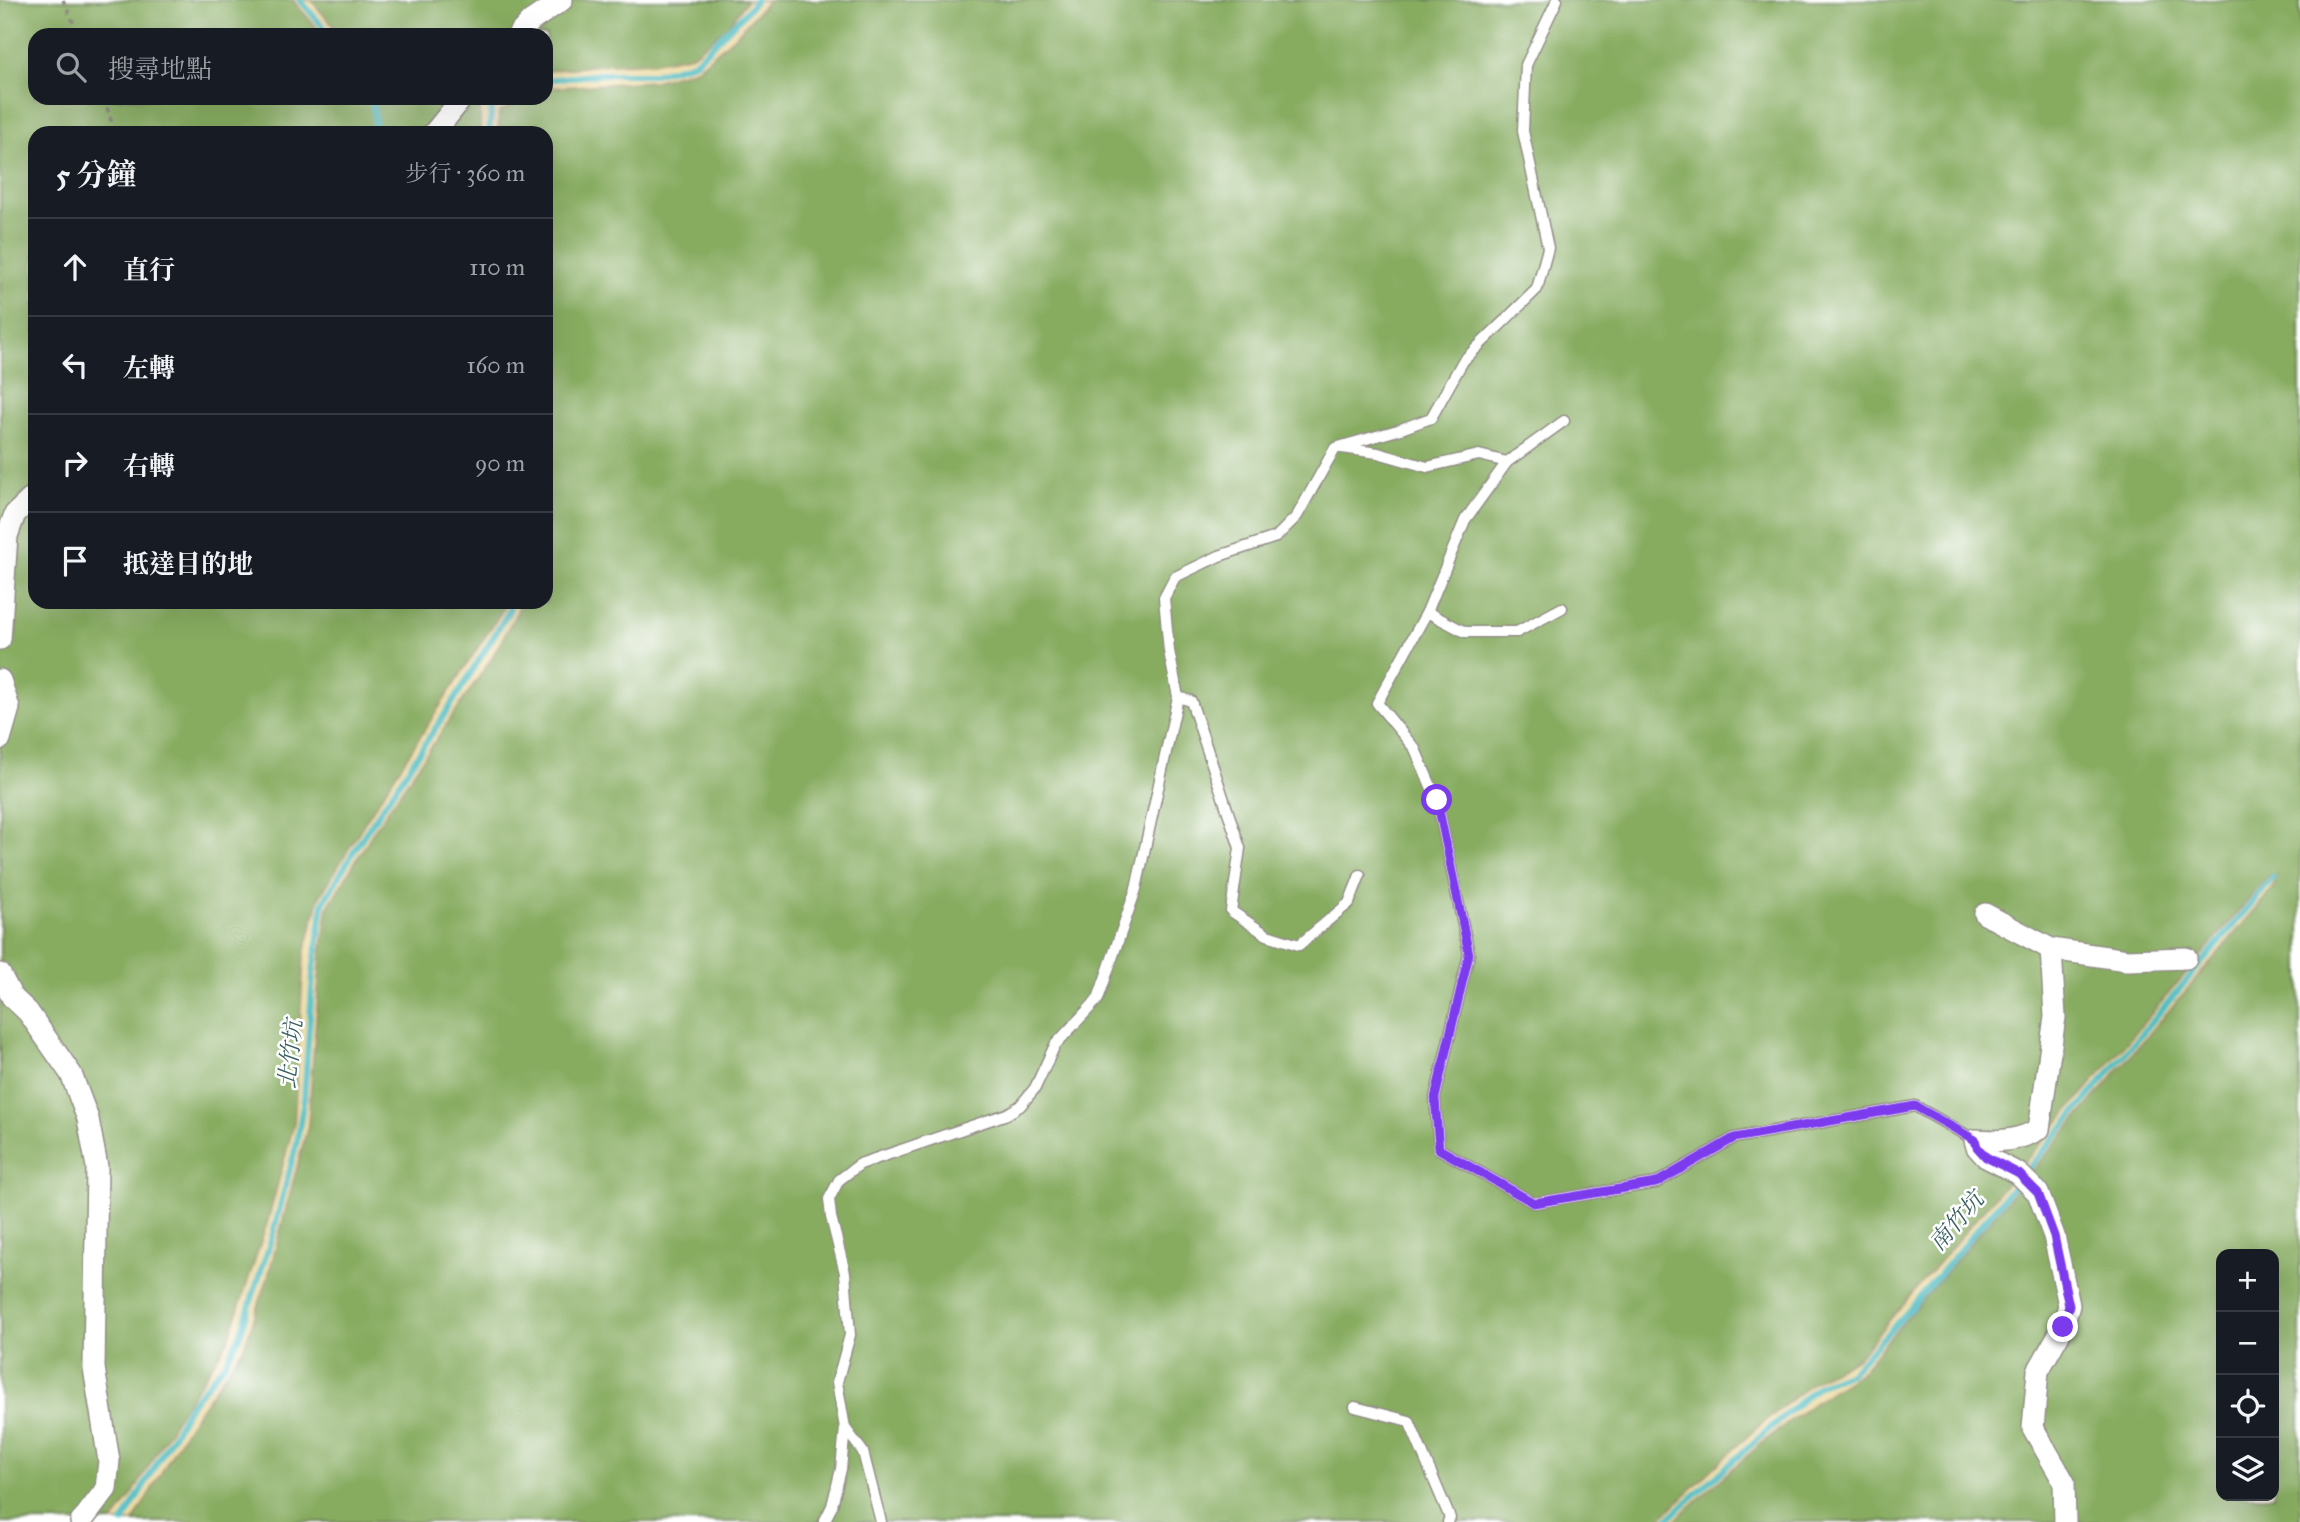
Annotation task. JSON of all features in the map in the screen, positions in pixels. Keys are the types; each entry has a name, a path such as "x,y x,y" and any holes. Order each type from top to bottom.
{"street":[{"path":"525,28 562,0"},
{"path":"440,126 456,105"},
{"path":"0,639 7,536 15,514 28,502"},
{"path":"0,680 9,708 0,739"},
{"path":"1984,914 2051,949 2127,960 2186,958"},
{"path":"2051,949 2055,1017 2039,1129 2027,1137 2012,1140 1975,1140 1977,1147 1986,1157 2019,1174 2038,1193 2054,1236 2069,1306 2063,1327 2038,1371 2034,1428 2064,1482 2065,1522"},
{"path":"0,974 12,997 27,1012 71,1074 88,1119 97,1167 94,1368 109,1461 106,1489 81,1522"}],"lane":[{"path":"824,1522 832,1506 841,1469 845,1428 837,1382 850,1335 845,1273 831,1217 830,1199 839,1180 860,1164 1007,1114 1020,1105 1035,1088 1055,1045 1098,999 1136,889 1178,697 1169,651 1164,598 1174,577 1219,556 1276,537 1297,516 1335,447 1431,418 1464,361 1537,289 1548,248 1523,131 1526,65 1557,0"},
{"path":"1564,421 1507,462 1465,520 1427,612 1377,703 1415,749 1437,800 1469,954 1435,1098 1439,1149 1534,1203 1656,1183 1734,1138 1915,1106 1975,1140"},
{"path":"1335,447 1378,453 1427,467 1479,455 1507,462"},
{"path":"1427,612 1465,632 1517,632 1562,608"},
{"path":"1178,697 1191,701 1240,848 1231,911 1267,935 1299,945 1349,903 1360,875"},
{"path":"1355,1407 1409,1421 1450,1518 1448,1522"},
{"path":"845,1428 863,1452 881,1522"}],"path":[{"path":"63,0 76,28"},
{"path":"106,105 113,126"}],"green space":[{"path":"0,0 2300,0 2300,1522 0,1522"}],"sand":[{"path":"292,0 311,0 335,28 317,28"},
{"path":"747,0 769,0 736,35 697,69 655,81 553,88 553,70 655,62 692,55 727,27"},
{"path":"480,105 512,105 499,113 498,126 480,126"},
{"path":"503,609 518,609 492,658 375,829 328,907 321,956 308,1126 267,1281 244,1347 188,1426 133,1522 113,1522 132,1495 174,1422 228,1341 268,1220 294,1123 304,955 319,898 366,820"},
{"path":"2277,876 2272,890 1859,1374 1785,1424 1673,1522 1656,1522 1752,1432 1815,1380 1857,1358 2268,877"}],"waterway":[{"name":"北竹坑","path":"300,0 324,28"},
{"path":"553,79 601,74 654,74 694,63 756,0"},
{"name":"北竹坑","path":"373,105 375,126"},
{"path":"490,126 492,105"},
{"name":"北竹坑","path":"123,1522 190,1405 225,1363 240,1335 272,1237 297,1142 304,1098 313,973 323,903 360,841 455,699 509,609"},
{"name":"南竹坑","path":"1664,1522 1819,1385 1850,1373 1909,1310 2273,878"}],"route":[{"path":"1437,800 1469,954 1435,1098 1439,1149 1534,1203 1656,1183 1734,1138 1915,1106 1975,1140 1977,1147 1986,1157 2019,1174 2038,1193 2054,1236 2069,1306 2063,1327"}]}
